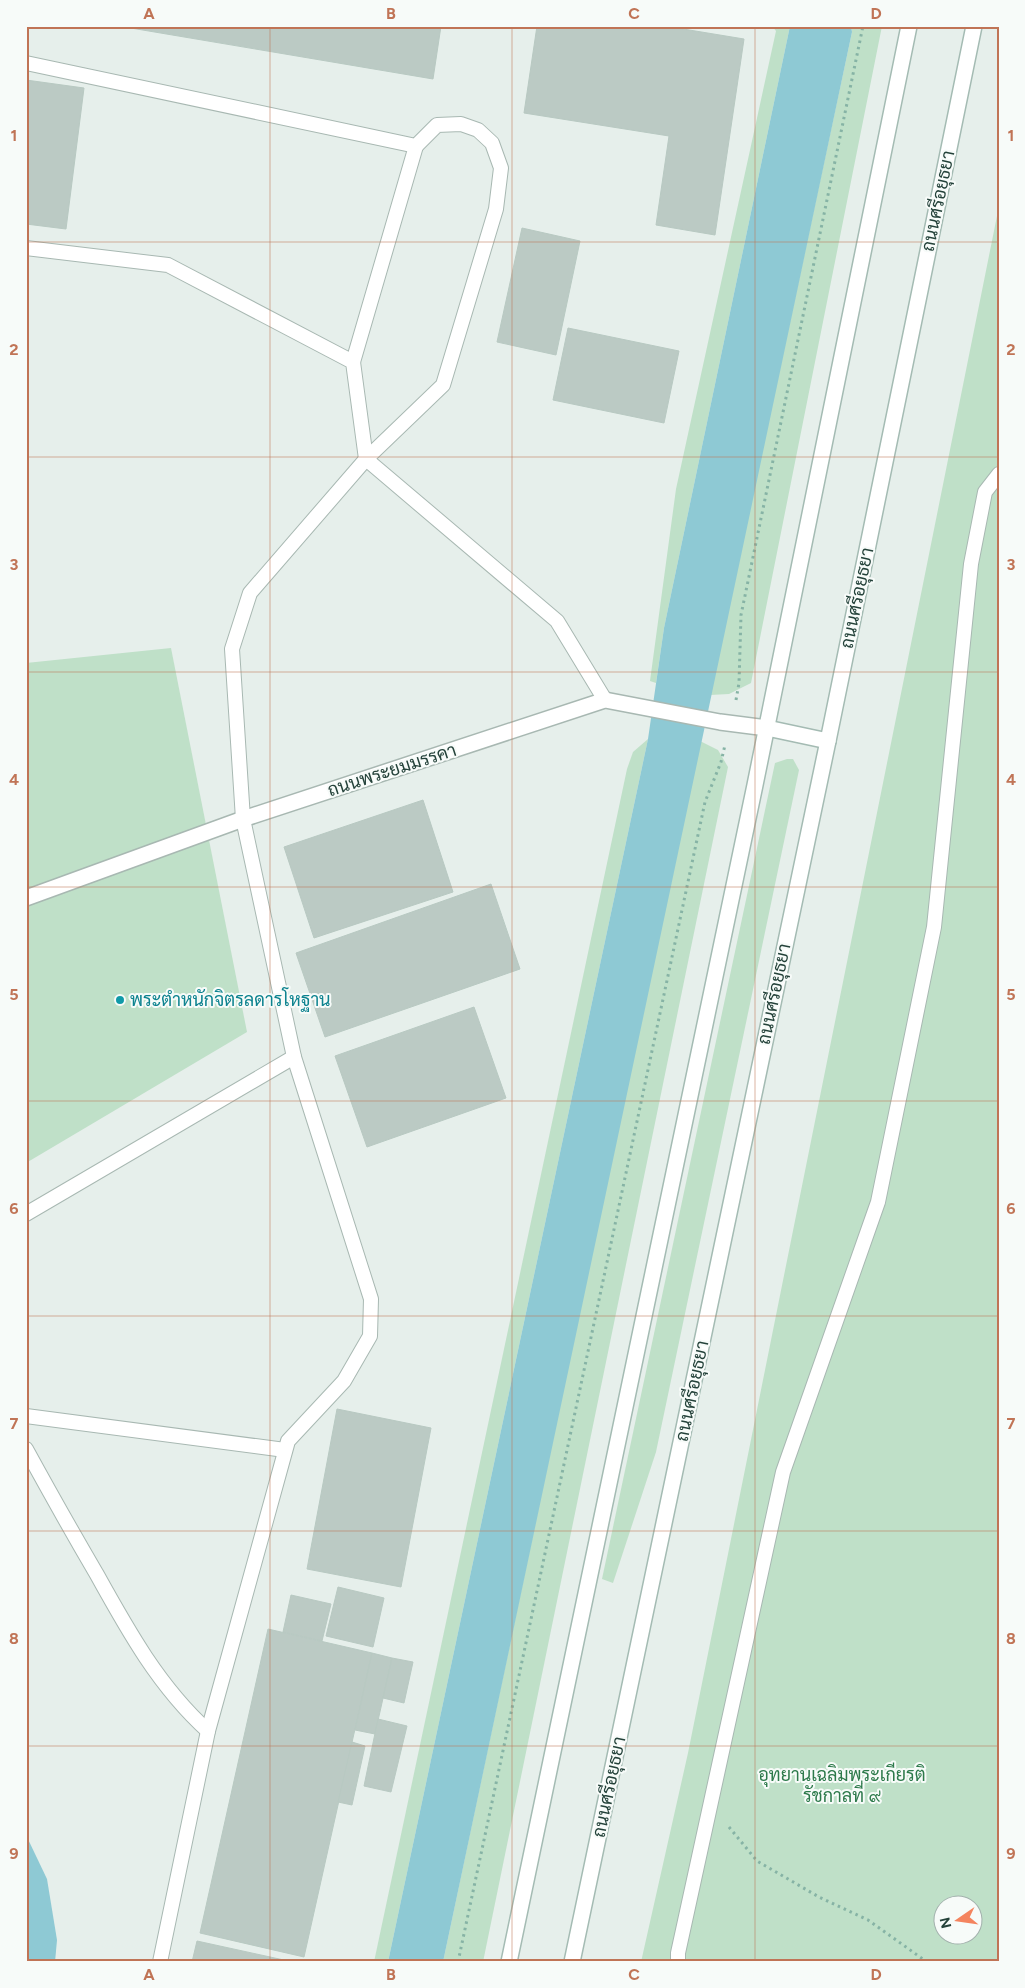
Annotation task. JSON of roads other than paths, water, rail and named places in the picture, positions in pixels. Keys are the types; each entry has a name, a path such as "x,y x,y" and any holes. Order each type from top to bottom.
{"main road":[{"name":"ถนนศรีอยุธยา","path":"572,1962 828,740 974,26"},
{"path":"509,1962 767,728 908,27"},
{"name":"ถนนพระยมมรรคา","path":"26,898 243,819 605,700 668,713 767,728 828,740"}],"lane":[{"path":"26,63 416,146"},
{"path":"160,1962 208,1731 288,1441 344,1381 370,1336 371,1299 294,1057 243,819 232,650 250,593 366,459 443,385 496,209 501,168 492,143 478,130 461,124 437,125 416,146 353,362 366,459 557,620 605,700"},
{"path":"26,248 168,265 353,362"},
{"path":"678,1962 710,1805 783,1472 878,1202 934,927 971,564 985,492 999,474"},
{"path":"26,1214 294,1057"},
{"path":"26,1416 285,1450"},
{"path":"26,1449 114,1606 154,1670 190,1714 208,1731"}],"water":[{"path":"790,26 851,26 852,32 443,1962 388,1962 648,739 664,628"},
{"path":"26,1835 47,1879 57,1940 55,1962 26,1962"}],"place":[{"name":"พระตำหนักจิตรลดารโหฐาน","path":"120,1000"}],"park label":[{"name":"อุทยานเฉลิมพระเกียรติ รัชกาลที่ ๙","path":"842,1785"}]}
